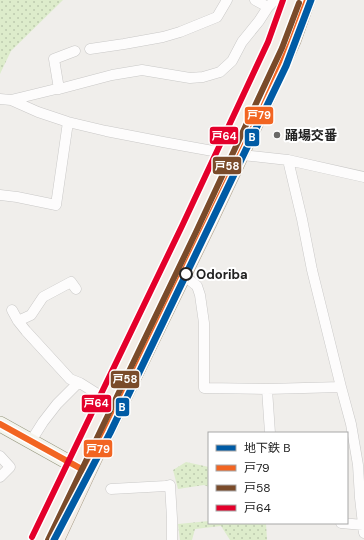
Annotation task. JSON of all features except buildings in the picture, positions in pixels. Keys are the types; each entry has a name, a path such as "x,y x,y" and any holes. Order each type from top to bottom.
{"main road":[{"path":"39,540 58,502 81,469 209,222 293,40 307,0"},
{"path":"56,540 107,400 274,45 286,1"}],"street":[{"path":"90,49 117,46 180,32 217,16 227,0"},
{"path":"255,0 268,7"},
{"path":"11,100 142,70 190,78 203,77 220,72 232,60 242,42 268,7 274,1 286,1"},
{"path":"59,89 54,59 75,51"},
{"path":"0,99 11,100 38,112 68,122 224,153 288,160 364,178"},
{"path":"0,195 56,205 68,122"},
{"path":"288,160 312,270 361,466 360,498 364,529 345,524"},
{"path":"182,274 197,286 200,295 204,324 204,388 267,389 341,387"},
{"path":"18,321 31,315 43,297 50,293 71,282 76,289"},
{"path":"12,310 18,321 70,379 80,383 107,400"},
{"path":"31,441 57,404 76,385 80,383"},
{"path":"267,389 270,432"},
{"path":"0,424 81,469"},
{"path":"0,456 10,467 0,477"},
{"path":"112,489 170,485 172,540"}],"green space":[{"path":"0,0 63,0 11,51 0,74"},
{"path":"186,462 208,467 208,487 204,485 178,489 173,470"},
{"path":"208,521 208,524 266,524 267,540 230,540 221,526 195,529 192,540 180,540 178,524"}],"metro line":[{"name":"B","path":"54,540 110,433 286,66 311,0"}],"transit line":[{"name":"戸64","path":"32,537 182,226 268,42 283,0"},
{"name":"戸79","path":"0,424 87,472 263,107 291,43 307,0"},
{"name":"戸58","path":"48,540 196,232 282,48 299,3"}],"place":[{"name":"踊場交番","path":"277,135"},
{"name":"Odoriba","path":"186,274"}]}
